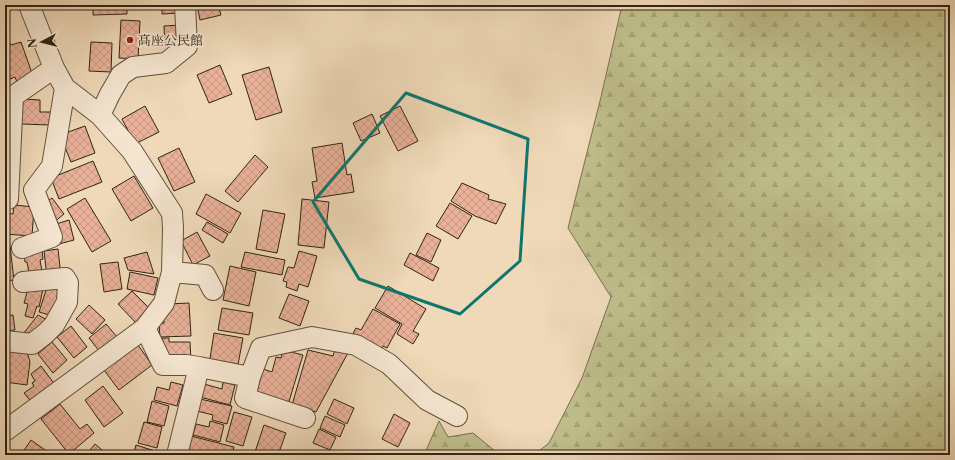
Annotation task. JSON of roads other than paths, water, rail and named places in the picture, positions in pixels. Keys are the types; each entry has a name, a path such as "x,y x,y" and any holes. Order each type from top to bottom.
{"street":[{"path":"5,431 145,328 164,304 172,272 172,213 132,151 100,115 65,88 54,68 29,5"},
{"path":"100,115 121,75 133,67 166,63 187,46 185,5"},
{"path":"8,199 9,99 54,68"},
{"path":"22,248 52,237 34,190 52,166 65,88"},
{"path":"172,272 205,275 213,290"},
{"path":"5,341 32,344 54,325 67,302 68,283 65,278 23,282"},
{"path":"145,328 163,365 186,365 250,377"},
{"path":"305,418 245,398 250,377 261,348 312,338 356,345 389,364 427,400 457,416"},
{"path":"177,455 199,367"}],"place":[{"name":"髙座公民館","path":"130,40"}]}
